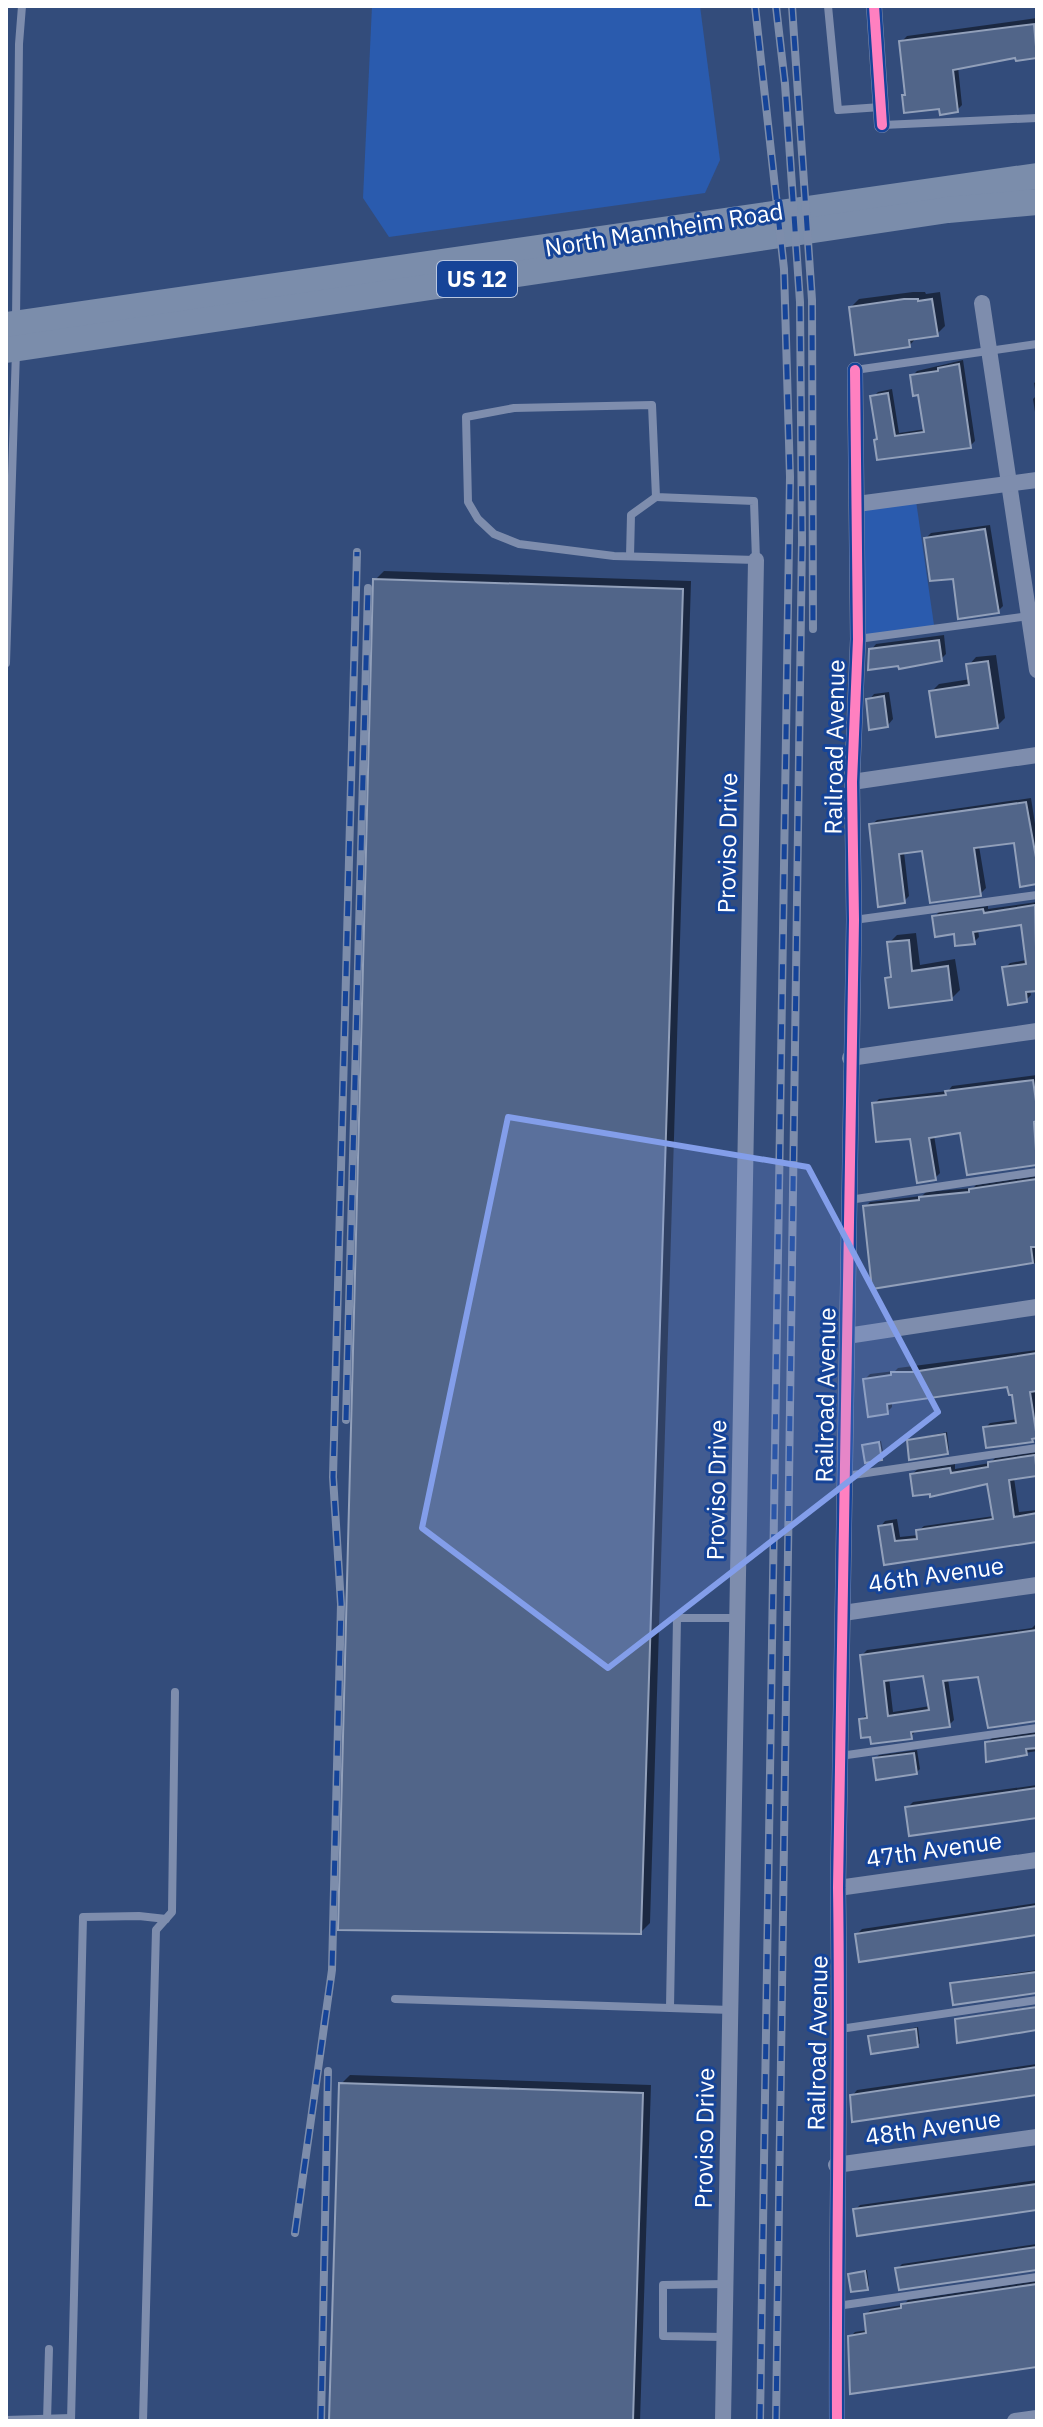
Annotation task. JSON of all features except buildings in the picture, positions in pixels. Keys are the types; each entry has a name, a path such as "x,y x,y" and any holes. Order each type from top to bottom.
{"main road":[{"name":"North Mannheim Road","path":"11,337 575,245 946,199 1037,176"},
{"name":"North Mannheim Road","path":"946,199 1037,202"}],"street":[{"path":"874,6 882,125"},
{"path":"982,303 1009,484 1033,615 1037,670"},
{"name":"Railroad Avenue","path":"837,2421 838,1888 854,920 852,782 858,639 855,370"},
{"path":"857,504 1037,480"},
{"name":"Proviso Drive","path":"723,2421 756,560"},
{"path":"852,782 1037,755"},
{"path":"850,1058 1037,1031"},
{"path":"847,1336 1037,1307"},
{"name":"46th Avenue","path":"843,1613 1037,1585"},
{"name":"47th Avenue","path":"838,1888 1037,1860"},
{"name":"48th Avenue","path":"836,2165 1037,2137"},
{"path":"1015,2421 1037,2418"}],"lane":[{"path":"6,663 11,337 22,6"},
{"path":"828,6 838,110 881,107"},
{"path":"882,125 1037,118"},
{"path":"855,370 1037,344"},
{"path":"630,556 631,515 656,497 754,501 756,560 630,556 519,544 494,534 478,519 468,502 466,417 514,408 652,405 656,497"},
{"path":"858,639 1033,615"},
{"path":"854,920 1037,895"},
{"path":"848,1200 1037,1172"},
{"path":"845,1476 1037,1448"},
{"path":"670,2007 677,1618 739,1618"},
{"path":"143,2421 156,1930 172,1912 175,1692"},
{"path":"840,1756 1037,1728"},
{"path":"6,2420 71,2420 83,1917 166,1919"},
{"path":"395,1999 732,2010"},
{"path":"840,2029 1037,2000"},
{"path":"837,2306 1037,2277"},
{"path":"725,2337 663,2336 663,2285 726,2284"},
{"path":"47,2420 49,2349"}],"highlighted area":[{"path":"508,1117 808,1167 938,1412 608,1668 422,1528"}],"shaded area":[{"path":"372,6 700,6 720,160 705,193 389,237 363,198"},
{"path":"915,494 935,632 861,642 860,501"}],"railway":[{"path":"755,6 784,269 790,477 760,2421"},
{"path":"776,6 785,84 800,302 802,540 776,2421"},
{"path":"792,6 812,300 813,629"},
{"path":"295,2233 332,1970 341,1604 333,1477 357,552"},
{"path":"346,1420 368,588"},
{"path":"321,2421 328,2071"}],"cycle path":[{"path":"874,6 882,125"},
{"path":"837,2421 838,1888 854,920 852,782 858,639 855,370"}]}
